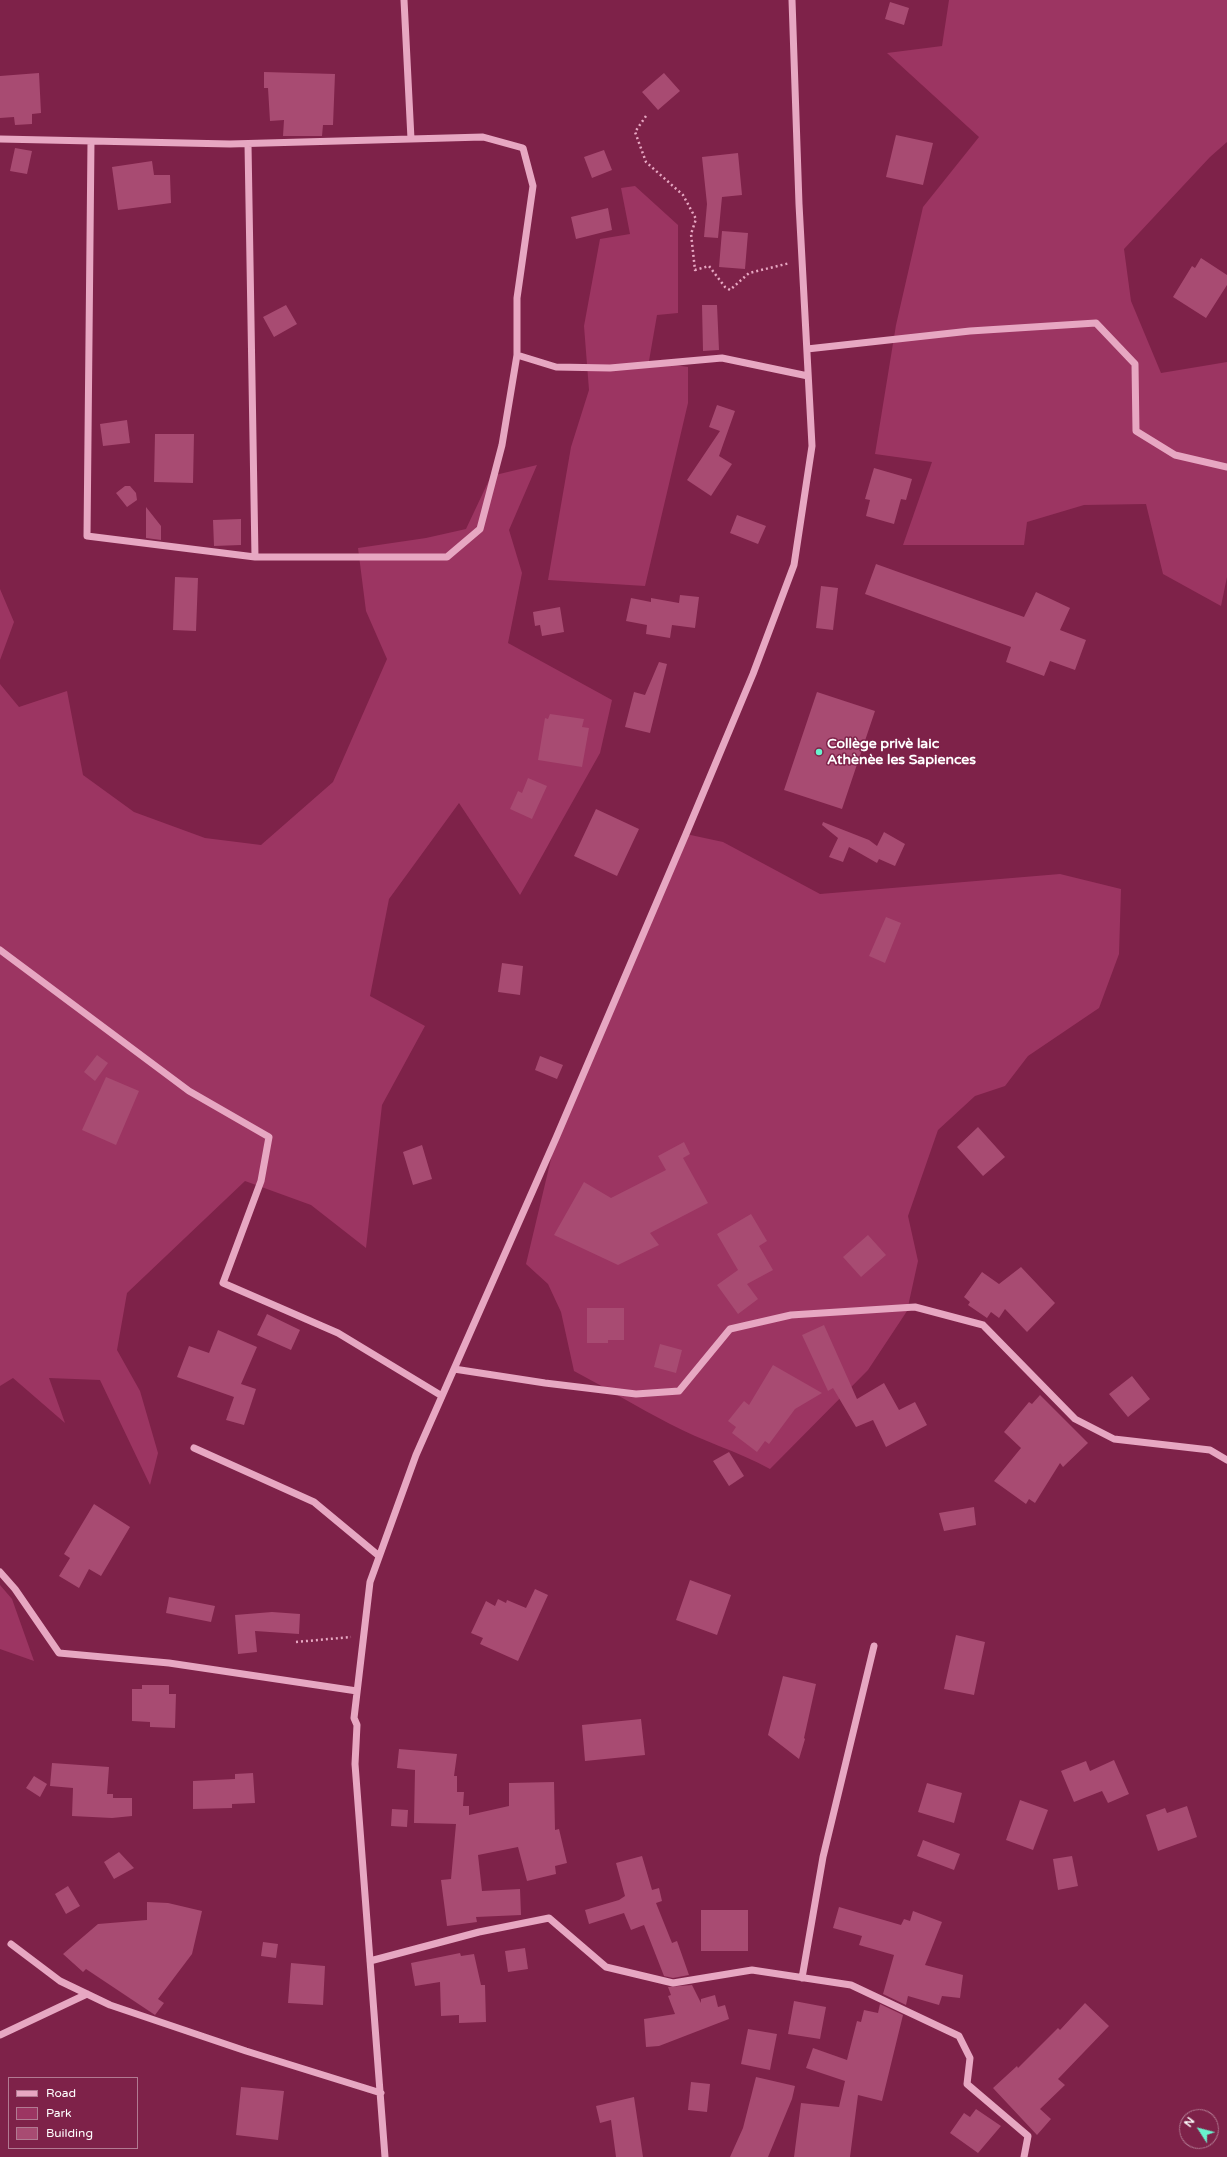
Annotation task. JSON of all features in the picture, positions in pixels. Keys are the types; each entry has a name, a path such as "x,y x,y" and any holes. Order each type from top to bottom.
{"street":[{"path":"404,0 410,139"},
{"path":"385,2157 355,1764 357,1725 354,1718 370,1582 416,1455 556,1138 715,766 753,674 794,565 812,446 802,260 792,0"},
{"path":"0,139 248,144 483,138 523,148 532,186 517,298 517,355 502,445 480,529 447,557 255,556 87,536 91,141"},
{"path":"248,144 255,556"},
{"path":"807,349 970,331 1096,323 1135,364 1136,431 1175,455 1227,467"},
{"path":"517,355 556,367 610,368 722,358 808,376"},
{"path":"0,950 189,1091 269,1137 261,1181 223,1283 338,1333 442,1396"},
{"path":"454,1369 545,1383 636,1394 679,1391 730,1329 791,1315 915,1307 983,1325 1075,1419 1114,1439 1210,1450 1227,1460"},
{"path":"194,1448 314,1502 379,1556"},
{"path":"0,1572 15,1589 59,1653 169,1663 357,1691"},
{"path":"802,1978 823,1857 874,1646"},
{"path":"370,1961 479,1932 549,1918 606,1967 673,1983 752,1970 851,1985 959,2036 970,2058 967,2084 1028,2136 1024,2157"},
{"path":"11,1944 60,1981 110,2005 238,2048 381,2093"},
{"path":"0,2035 88,1994"}],"path":[{"path":"646,116 635,132 646,162 683,195 696,218 691,234 695,270 709,266 725,287 730,290 750,273 802,260"},
{"path":"296,1642 364,1636"}],"green space":[{"path":"949,0 1227,0 1227,142 1210,157 1124,249 1131,301 1161,373 1227,362 1227,577 1221,606 1163,574 1146,504 1084,505 1027,522 1024,545 903,545 932,462 875,454 896,325 923,207 979,137 887,53 942,46"},
{"path":"635,186 678,225 678,313 657,315 649,361 688,367 688,403 645,586 548,580 571,447 589,390 584,326 600,239 630,234 621,188"},
{"path":"537,465 509,530 522,573 508,643 612,700 600,753 520,895 459,803 389,899 370,996 425,1026 382,1105 366,1248 311,1205 245,1181 127,1293 117,1350 140,1391 158,1453 150,1485 100,1380 49,1378 65,1423 13,1378 0,1386 0,684 19,707 67,691 83,775 134,812 205,838 261,845 333,782 387,659 366,611 358,548 426,538 466,529 491,476"},
{"path":"0,589 14,622 0,660"},
{"path":"686,834 723,842 820,894 1060,874 1121,889 1119,954 1099,1008 1028,1056 1005,1086 975,1096 938,1130 908,1216 918,1261 907,1311 868,1370 770,1469 682,1430 574,1371 561,1312 548,1284 526,1264 556,1138"},
{"path":"0,1585 12,1599 34,1661 0,1649"}],"building":[{"path":"890,2 909,8 904,25 885,19"},
{"path":"264,72 335,74 333,125 323,125 322,136 283,136 284,120 270,121 268,88 264,88"},
{"path":"39,73 41,113 32,114 32,124 15,125 14,117 0,118 0,76"},
{"path":"664,73 680,91 658,110 642,92"},
{"path":"896,135 933,143 923,185 886,177"},
{"path":"15,148 32,151 27,174 10,171"},
{"path":"604,150 612,170 592,178 584,157"},
{"path":"738,153 742,195 722,197 718,238 704,237 707,204 702,157"},
{"path":"152,161 154,175 170,175 171,203 118,210 112,167"},
{"path":"608,208 612,230 576,239 571,217"},
{"path":"722,231 748,233 745,269 719,267"},
{"path":"1201,258 1227,275 1227,285 1206,318 1173,297 1192,266 1195,268"},
{"path":"286,305 297,324 274,337 263,317"},
{"path":"702,305 717,305 719,350 703,351"},
{"path":"717,405 735,411 719,456 732,464 711,496 687,480 720,431 709,427"},
{"path":"127,420 130,443 103,446 100,424"},
{"path":"155,434 194,434 193,483 154,482"},
{"path":"874,468 912,479 906,500 901,499 894,524 866,516 870,500 865,499"},
{"path":"125,486 130,486 136,493 137,500 127,507 116,493"},
{"path":"146,507 161,526 161,540 146,538"},
{"path":"737,515 766,526 758,544 730,533"},
{"path":"241,519 241,545 214,546 213,520"},
{"path":"876,564 1024,617 1036,592 1070,608 1060,630 1086,640 1075,670 1050,661 1044,676 1006,662 1011,647 865,594"},
{"path":"175,577 198,578 196,631 173,630"},
{"path":"821,586 838,588 833,630 816,628"},
{"path":"680,595 699,597 695,628 672,625 670,638 646,634 647,625 626,621 631,598 651,602 651,598 679,603"},
{"path":"560,607 564,632 542,636 540,625 535,626 533,612"},
{"path":"659,662 667,664 650,733 625,727 634,692 645,695"},
{"path":"817,692 875,711 842,809 784,790"},
{"path":"550,714 584,719 582,727 589,728 582,767 538,760 545,718 548,719"},
{"path":"528,778 547,786 532,819 510,809 518,791 522,793"},
{"path":"596,809 639,829 617,876 574,856"},
{"path":"823,822 869,840 877,846 884,832 905,844 895,866 879,859 877,863 849,847 843,862 829,857 838,838 822,825"},
{"path":"886,917 901,923 885,963 869,956"},
{"path":"502,963 523,966 520,995 498,992"},
{"path":"97,1055 108,1063 95,1081 84,1072"},
{"path":"540,1056 563,1065 557,1079 535,1070"},
{"path":"106,1077 139,1091 116,1145 82,1130"},
{"path":"978,1127 1005,1157 983,1176 957,1147"},
{"path":"684,1142 690,1154 683,1158 708,1203 650,1233 659,1245 618,1265 554,1235 584,1182 611,1198 666,1170 658,1156"},
{"path":"422,1145 432,1179 413,1185 403,1152"},
{"path":"751,1214 767,1241 759,1246 773,1270 747,1284 758,1299 738,1314 717,1285 738,1270 717,1234"},
{"path":"868,1235 886,1255 861,1277 843,1257"},
{"path":"1021,1267 1055,1303 1027,1332 1005,1309 999,1318 991,1312 987,1318 968,1305 970,1302 964,1297 982,1272 999,1284"},
{"path":"587,1308 624,1308 624,1340 608,1340 608,1343 587,1343"},
{"path":"267,1314 300,1330 291,1350 257,1335"},
{"path":"824,1325 857,1399 884,1383 899,1410 915,1402 927,1425 886,1447 873,1420 856,1427 833,1388 828,1391 802,1335"},
{"path":"218,1330 257,1347 241,1384 256,1389 244,1425 226,1420 234,1397 177,1377 189,1346 209,1353"},
{"path":"660,1344 682,1350 676,1373 654,1367"},
{"path":"773,1365 822,1393 795,1409 769,1444 765,1441 757,1452 732,1433 736,1427 728,1421 744,1401 749,1405"},
{"path":"1132,1376 1150,1399 1128,1417 1109,1394"},
{"path":"1040,1395 1088,1443 1063,1467 1060,1463 1035,1503 1029,1499 1026,1504 994,1481 1021,1448 1004,1432 1029,1402 1032,1404"},
{"path":"729,1452 744,1476 729,1486 713,1461"},
{"path":"94,1504 130,1527 101,1576 89,1569 79,1588 59,1576 70,1558 64,1554"},
{"path":"974,1507 976,1525 944,1531 939,1513"},
{"path":"690,1580 731,1595 717,1635 676,1620"},
{"path":"535,1589 548,1595 518,1661 480,1644 483,1638 471,1633 486,1601 495,1606 498,1599 506,1603 507,1600 526,1608"},
{"path":"169,1597 215,1606 211,1622 166,1613"},
{"path":"272,1612 300,1614 299,1634 255,1631 257,1652 238,1654 235,1615"},
{"path":"956,1635 985,1642 974,1695 944,1689"},
{"path":"783,1676 816,1684 805,1739 799,1759 768,1735"},
{"path":"142,1685 169,1685 169,1694 176,1694 175,1728 150,1727 150,1722 132,1721 132,1689 142,1689"},
{"path":"641,1719 645,1755 585,1761 582,1725"},
{"path":"399,1749 457,1754 454,1776 457,1776 457,1792 464,1792 463,1806 469,1806 469,1815 509,1806 509,1783 554,1782 555,1830 559,1829 567,1863 555,1866 556,1874 527,1881 518,1847 478,1855 482,1891 520,1889 521,1915 476,1917 477,1922 447,1926 441,1880 451,1879 456,1824 414,1823 415,1770 397,1768"},
{"path":"1114,1760 1129,1794 1108,1803 1102,1791 1074,1802 1061,1771 1086,1761 1090,1771"},
{"path":"52,1763 109,1767 107,1794 113,1794 113,1798 132,1798 132,1816 112,1818 72,1816 73,1788 50,1786"},
{"path":"253,1773 255,1803 232,1804 232,1808 193,1809 193,1781 235,1779 235,1774"},
{"path":"34,1776 47,1784 40,1797 26,1788"},
{"path":"927,1783 962,1793 954,1823 918,1812"},
{"path":"1020,1800 1048,1810 1033,1850 1006,1840"},
{"path":"1187,1806 1197,1837 1158,1851 1146,1815 1165,1808 1167,1813"},
{"path":"392,1809 408,1810 407,1827 391,1826"},
{"path":"923,1840 960,1854 954,1870 917,1856"},
{"path":"119,1852 134,1868 114,1879 104,1862"},
{"path":"642,1856 652,1890 659,1888 662,1901 656,1903 672,1943 677,1941 689,1975 673,1978 664,1976 644,1925 631,1930 624,1913 589,1924 585,1910 619,1900 625,1896 616,1863"},
{"path":"1072,1856 1078,1886 1058,1890 1053,1859"},
{"path":"68,1886 80,1906 66,1914 55,1894"},
{"path":"147,1902 168,1903 202,1911 192,1954 158,1999 164,2003 155,2015 86,1969 83,1972 63,1954 98,1924 147,1920"},
{"path":"839,1907 901,1925 904,1919 910,1921 913,1911 942,1922 925,1965 963,1975 960,1998 942,1996 939,2005 908,1996 906,2005 883,1994 894,1955 859,1945 862,1936 833,1928"},
{"path":"701,1910 748,1910 748,1951 701,1951"},
{"path":"263,1942 278,1944 276,1958 261,1956"},
{"path":"525,1948 528,1969 508,1972 505,1951"},
{"path":"460,1953 461,1956 474,1954 481,1985 485,1985 486,2022 459,2023 459,2015 441,2016 440,1982 415,1986 411,1963"},
{"path":"291,1963 325,1966 323,2005 288,2003"},
{"path":"692,1985 701,2003 701,1999 715,1995 718,2007 725,2005 729,2019 659,2046 646,2047 644,2019 675,2014 668,1996 671,1995 668,1987"},
{"path":"794,2001 826,2007 820,2039 788,2034"},
{"path":"1085,2003 1109,2026 1058,2079 1065,2085 1040,2109 1051,2119 1037,2135 993,2088 1017,2066 1018,2068 1058,2028 1060,2030"},
{"path":"880,2004 903,2015 882,2101 858,2095 850,2157 794,2157 801,2103 839,2107 845,2081 806,2068 813,2048 847,2060 857,2021 861,2022 864,2010 878,2013"},
{"path":"748,2029 777,2034 770,2070 741,2064"},
{"path":"756,2077 795,2086 792,2099 768,2157 730,2157 743,2128"},
{"path":"691,2082 710,2084 707,2112 688,2110"},
{"path":"241,2087 284,2091 278,2140 236,2135"},
{"path":"634,2097 643,2157 616,2157 611,2120 600,2123 596,2106"},
{"path":"976,2109 1001,2126 978,2153 950,2133 964,2113 970,2117"}],"place":[{"name":"Collège privè laic Athènèe les Sapiences","path":"819,752"}]}
